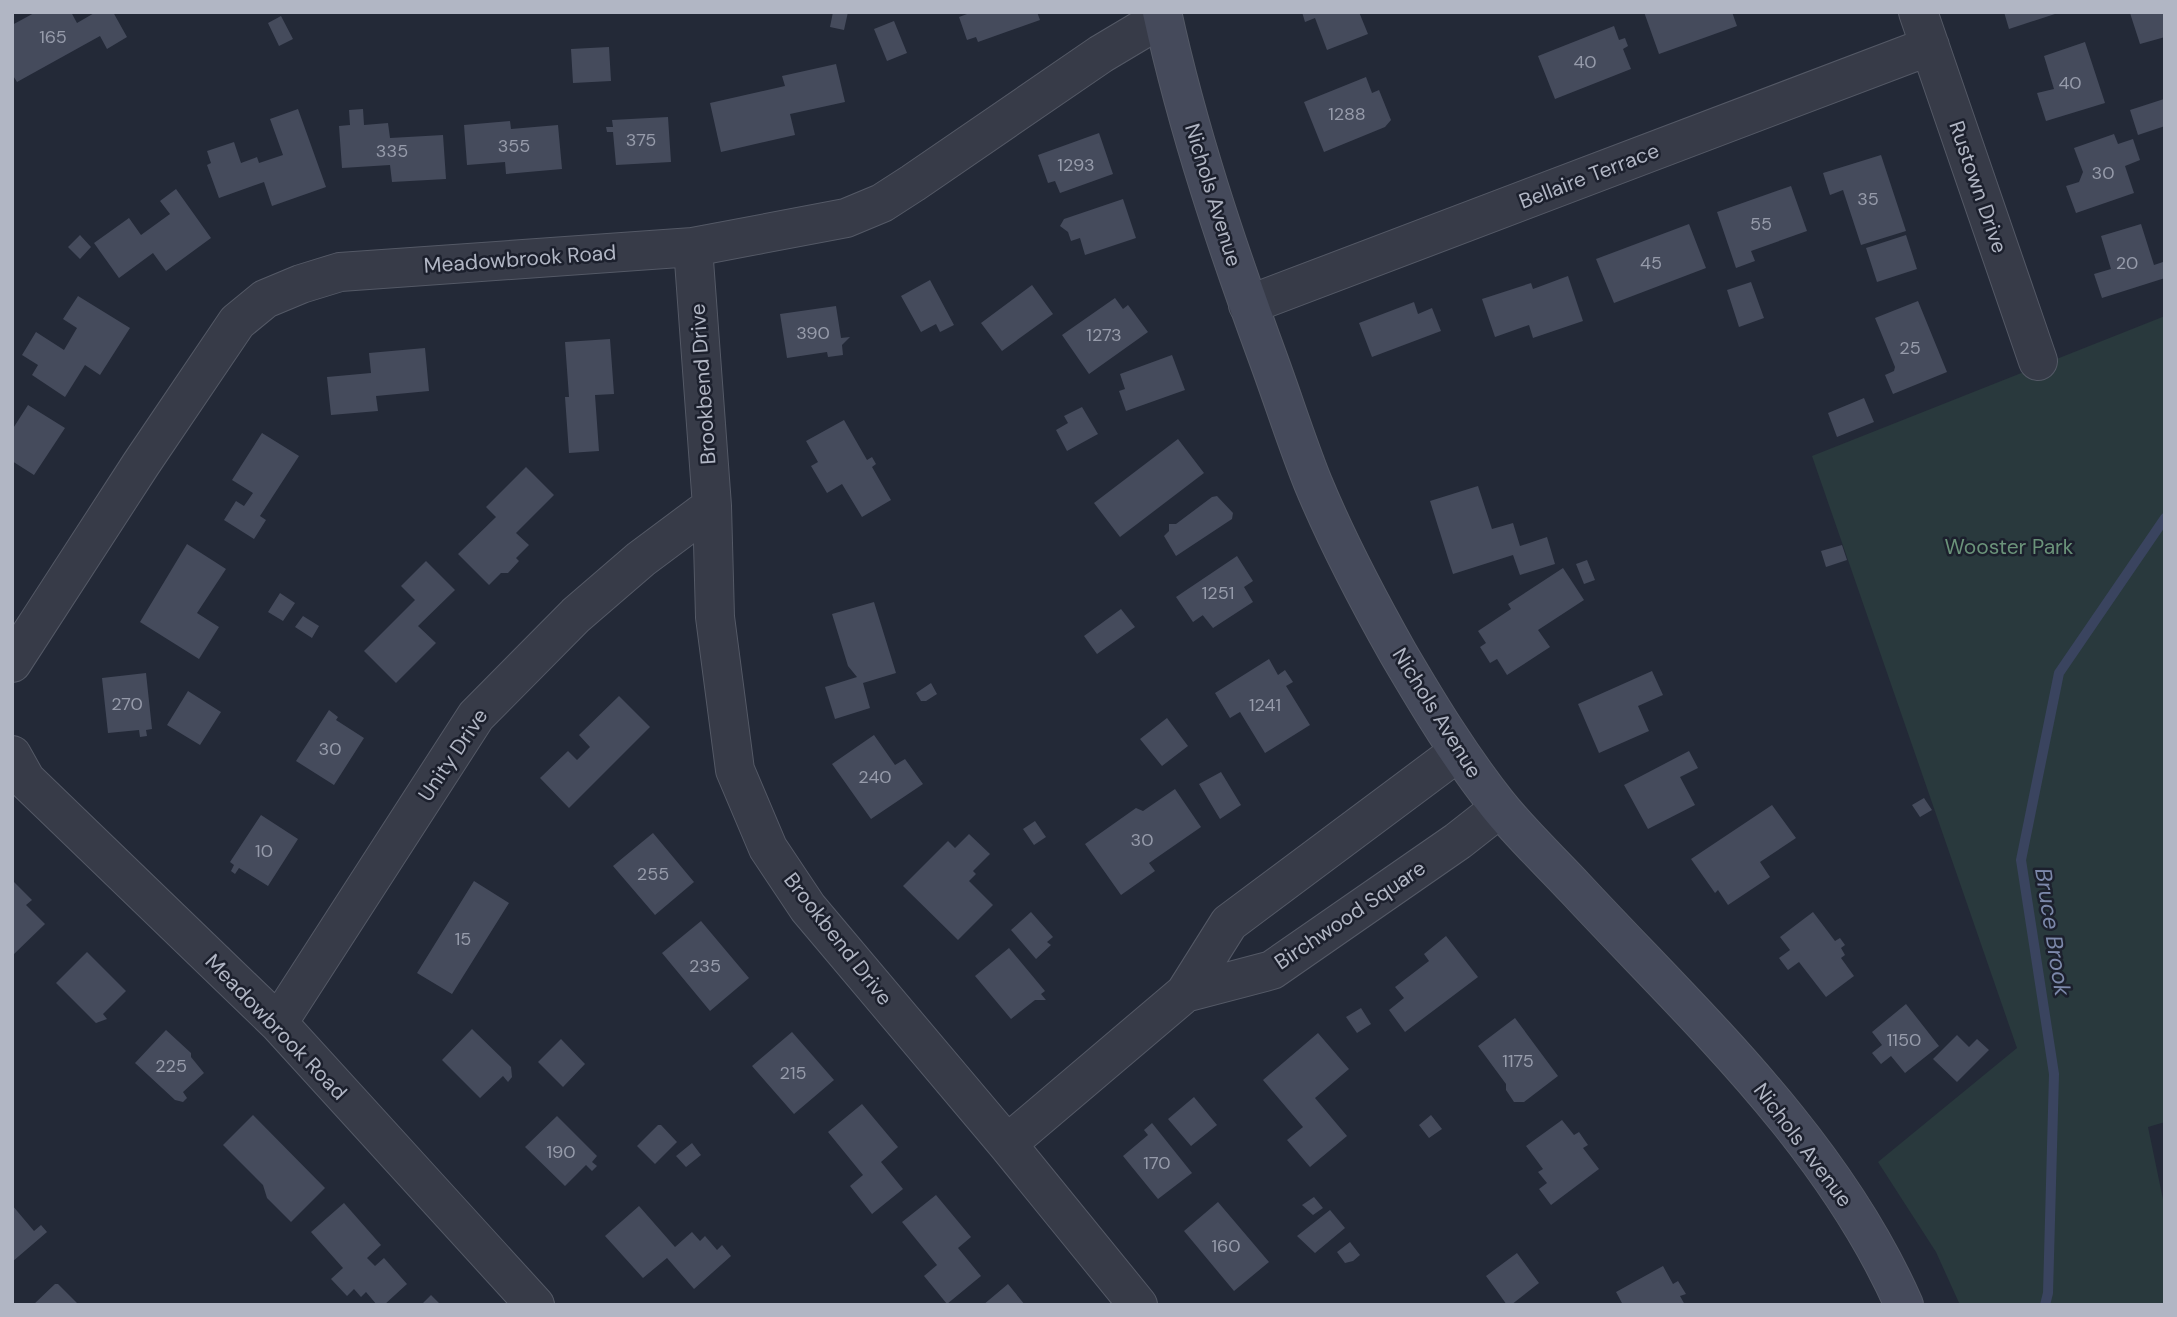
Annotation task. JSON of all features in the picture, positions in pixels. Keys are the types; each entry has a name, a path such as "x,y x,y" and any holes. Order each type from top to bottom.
{"main road":[{"name":"Nichols Avenue","path":"1163,15 1195,142 1248,305 1314,485 1358,580 1425,699 1458,752 1500,808 1728,1047 1803,1138 1859,1222 1904,1305"}],"street":[{"name":"Meadowbrook Road","path":"12,663 237,322 265,299 340,272 693,247 846,218 882,203 1163,15"},
{"name":"Bellaire Terrace","path":"1248,305 1924,29"},
{"name":"Rustown Drive","path":"1924,29 2038,361"},
{"name":"Brookbend Drive","path":"693,247 712,506 715,617 735,770 768,848 808,908 1007,1144 1138,1305"},
{"name":"Unity Drive","path":"278,1023 476,716 576,615 640,559 712,506"},
{"name":"Birchwood Square","path":"1007,1144 1185,993 1229,922 1458,752"},
{"name":"Meadowbrook Road","path":"12,755 26,780 278,1023 535,1305"},
{"name":"Birchwood Square","path":"1185,993 1272,970 1458,841 1500,808"}],"green space":[{"name":"Wooster Park","path":"2165,316 2165,1122 2148,1127 2165,1209 2165,1304 1960,1305 1936,1252 1878,1162 2017,1048 1812,456"}],"building":[{"path":"36,12 71,12 77,23 96,12 113,12 127,37 107,49 100,36 17,82 12,74 12,25"},
{"path":"833,12 848,12 844,30 830,27"},
{"path":"966,12 1037,12 1040,20 978,42 976,37 967,40 959,17 967,14"},
{"path":"1302,12 1359,12 1368,34 1327,50 1315,18 1305,22"},
{"path":"1644,12 1732,12 1737,26 1659,54"},
{"path":"2004,12 2058,12 2058,13 2009,29"},
{"path":"2165,12 2165,37 2140,44 2130,13"},
{"path":"281,16 293,39 279,46 268,23"},
{"path":"894,21 907,53 887,61 874,29"},
{"path":"1614,26 1619,40 1625,38 1628,46 1623,49 1631,69 1555,99 1538,56"},
{"path":"2085,42 2105,103 2046,121 2037,93 2054,89 2044,56"},
{"path":"609,47 611,81 573,83 571,49"},
{"path":"836,64 845,102 790,114 795,135 721,152 710,103 785,86 782,76"},
{"path":"1366,77 1372,93 1379,90 1391,120 1385,127 1324,152 1304,102"},
{"path":"2164,99 2165,126 2138,135 2130,110"},
{"path":"298,109 326,187 272,206 264,182 219,198 207,165 211,163 207,151 234,142 241,163 257,157 259,163 283,155 270,119"},
{"path":"363,109 364,125 388,123 390,138 443,135 446,179 392,182 390,165 342,168 339,126 350,125 349,110"},
{"path":"668,117 671,162 616,165 613,132 607,132 606,127 613,127 612,120"},
{"path":"510,121 511,129 558,125 562,169 506,174 505,162 467,165 464,125"},
{"path":"1099,133 1113,174 1060,193 1055,181 1048,183 1038,155"},
{"path":"2114,134 2118,144 2133,139 2140,160 2125,166 2134,193 2076,213 2066,186 2079,182 2083,172 2074,148"},
{"path":"1881,155 1906,231 1861,245 1843,190 1830,195 1823,173"},
{"path":"1791,186 1807,231 1751,251 1755,261 1736,268 1717,212"},
{"path":"176,189 211,238 166,271 153,253 119,278 94,243 129,218 141,235 170,214 160,201"},
{"path":"1123,199 1136,238 1085,255 1080,238 1071,241 1068,232 1060,226 1064,219"},
{"path":"1689,224 1706,268 1614,303 1596,259"},
{"path":"2141,224 2154,265 2163,262 2165,278 2102,298 2094,274 2111,269 2101,236"},
{"path":"80,235 91,247 80,259 68,247"},
{"path":"1906,235 1917,269 1877,282 1866,248"},
{"path":"1568,276 1583,321 1533,338 1529,325 1495,337 1482,299 1531,283 1533,289"},
{"path":"930,280 954,325 940,332 936,324 921,332 901,296"},
{"path":"1751,282 1764,318 1739,327 1727,290"},
{"path":"1032,285 1053,314 1002,351 981,323"},
{"path":"78,296 130,328 100,375 85,365 65,397 32,375 38,365 22,355 36,332 64,350 77,328 63,319"},
{"path":"1115,298 1123,309 1128,305 1148,332 1089,374 1062,335"},
{"path":"1918,301 1947,372 1893,394 1885,375 1894,371 1895,367 1875,318"},
{"path":"1414,302 1418,314 1432,308 1441,331 1372,357 1359,323"},
{"path":"836,306 841,338 850,337 842,345 843,355 828,357 827,352 787,358 780,314"},
{"path":"610,339 614,394 595,395 599,451 569,453 565,342"},
{"path":"425,348 429,391 376,396 378,411 331,415 327,377 371,373 369,353"},
{"path":"1172,355 1185,390 1126,411 1119,391 1125,389 1120,374"},
{"path":"1864,398 1874,422 1837,437 1828,413"},
{"path":"28,405 65,428 34,475 12,461 12,430"},
{"path":"1082,407 1098,434 1067,451 1056,430 1068,423 1064,416"},
{"path":"844,420 867,460 872,457 876,464 872,467 891,500 862,517 842,484 827,493 811,466 818,462 806,441"},
{"path":"262,433 299,456 260,516 266,520 254,539 224,520 236,501 244,506 253,493 232,480"},
{"path":"1178,439 1204,473 1120,537 1094,503"},
{"path":"526,467 554,495 516,533 529,545 516,558 519,561 508,573 501,573 489,585 458,554 496,517 486,507"},
{"path":"1478,486 1492,529 1513,523 1520,546 1547,537 1555,564 1520,575 1513,555 1453,574 1430,501"},
{"path":"1217,496 1233,513 1232,519 1176,556 1164,536 1169,531 1169,524 1176,524"},
{"path":"187,544 226,569 197,613 219,627 199,659 140,622"},
{"path":"1842,545 1847,560 1826,567 1821,551"},
{"path":"1237,556 1253,581 1244,587 1253,602 1213,628 1203,615 1193,622 1176,597"},
{"path":"1587,560 1595,580 1584,584 1576,564"},
{"path":"426,561 455,590 418,626 436,643 396,683 364,651 415,600 401,586"},
{"path":"1563,568 1584,600 1538,630 1550,647 1507,675 1497,659 1490,663 1480,647 1486,643 1478,631 1511,609 1508,604"},
{"path":"280,593 295,603 283,621 268,612"},
{"path":"874,602 896,673 863,683 870,708 835,719 825,687 857,677 848,666 832,614"},
{"path":"1121,609 1135,627 1097,654 1084,636"},
{"path":"303,616 319,626 312,638 295,627"},
{"path":"1269,659 1278,675 1285,670 1293,682 1286,686 1310,725 1265,753 1240,712 1230,718 1215,693"},
{"path":"1652,671 1663,695 1638,706 1649,731 1599,753 1578,704"},
{"path":"146,673 152,729 146,730 147,736 140,737 139,730 108,733 102,678"},
{"path":"931,683 937,694 921,701 916,693"},
{"path":"188,691 221,712 200,745 167,725"},
{"path":"619,696 650,727 569,808 540,778 568,751 577,760 590,747 579,735"},
{"path":"329,710 338,717 336,720 364,738 334,785 296,761"},
{"path":"1167,718 1188,746 1162,766 1140,739"},
{"path":"874,735 895,765 905,759 923,784 871,819 832,764"},
{"path":"1689,751 1698,768 1680,777 1695,805 1648,829 1624,785"},
{"path":"1221,772 1241,805 1220,819 1199,784"},
{"path":"1175,789 1201,827 1149,863 1155,871 1121,895 1085,844 1136,808 1143,811"},
{"path":"1924,798 1932,810 1920,817 1912,805"},
{"path":"1772,805 1796,838 1760,862 1770,877 1728,905 1718,890 1715,893 1691,859"},
{"path":"261,815 298,839 268,886 239,868 235,874 231,871 234,865 230,862"},
{"path":"1035,821 1046,837 1034,845 1023,829"},
{"path":"653,833 694,882 655,915 613,866"},
{"path":"969,834 990,854 973,871 976,874 969,881 993,905 958,940 903,886 948,841 955,848"},
{"path":"12,880 32,900 26,905 45,924 12,956"},
{"path":"474,881 509,903 452,994 417,973"},
{"path":"1031,912 1053,937 1047,942 1051,945 1036,959 1011,930"},
{"path":"1813,912 1835,941 1840,938 1845,945 1841,948 1845,955 1841,958 1854,976 1826,997 1799,962 1788,970 1779,958 1790,950 1780,937"},
{"path":"701,921 749,978 710,1011 662,953"},
{"path":"1446,936 1478,977 1405,1032 1389,1010 1404,998 1395,987 1429,961 1424,954"},
{"path":"1009,948 1045,991 1041,994 1046,1000 1035,1000 1011,1019 975,976"},
{"path":"87,952 126,991 103,1014 107,1019 96,1023 56,983"},
{"path":"1906,1004 1939,1046 1905,1073 1891,1056 1881,1064 1872,1053 1882,1045 1872,1032"},
{"path":"1361,1008 1371,1024 1357,1033 1346,1017"},
{"path":"1515,1018 1558,1076 1524,1102 1514,1102 1506,1090 1506,1084 1478,1046"},
{"path":"472,1029 511,1067 512,1077 508,1082 503,1076 480,1098 442,1060"},
{"path":"166,1030 191,1053 191,1057 204,1073 183,1092 187,1098 183,1102 175,1100 135,1063"},
{"path":"792,1032 834,1080 794,1114 752,1066"},
{"path":"1318,1033 1349,1069 1315,1098 1347,1136 1310,1167 1287,1140 1303,1127 1263,1080"},
{"path":"1957,1035 1969,1047 1977,1039 1989,1050 1957,1082 1933,1059"},
{"path":"561,1039 585,1064 563,1087 538,1062"},
{"path":"1194,1097 1217,1125 1191,1146 1168,1119"},
{"path":"862,1104 898,1147 881,1162 903,1189 872,1214 850,1186 863,1175 828,1132"},
{"path":"253,1115 325,1188 291,1222 267,1198 263,1185 223,1145"},
{"path":"1431,1115 1442,1129 1429,1138 1419,1125"},
{"path":"557,1116 597,1156 592,1162 597,1166 592,1171 586,1165 565,1186 525,1147"},
{"path":"1562,1120 1574,1135 1579,1132 1588,1145 1583,1148 1599,1169 1551,1205 1539,1189 1547,1183 1538,1172 1543,1169 1526,1146"},
{"path":"1152,1123 1192,1173 1158,1199 1123,1156 1148,1135 1144,1130"},
{"path":"658,1125 677,1142 655,1164 637,1146"},
{"path":"692,1143 701,1155 686,1167 676,1156"},
{"path":"936,1195 971,1237 958,1248 981,1276 947,1304 924,1276 937,1265 902,1222"},
{"path":"1314,1197 1323,1208 1313,1215 1302,1205"},
{"path":"1218,1202 1269,1262 1234,1291 1184,1231"},
{"path":"344,1203 381,1245 367,1258 375,1266 384,1258 407,1284 384,1305 377,1305 366,1292 361,1297 354,1289 347,1296 331,1279 343,1268 311,1232"},
{"path":"12,1205 34,1231 41,1225 47,1232 12,1262"},
{"path":"639,1206 675,1247 692,1232 700,1241 705,1236 717,1250 722,1245 731,1256 694,1289 667,1258 643,1278 605,1236"},
{"path":"1330,1210 1345,1228 1315,1253 1297,1236"},
{"path":"1350,1242 1360,1255 1345,1263 1337,1252"},
{"path":"1517,1253 1539,1283 1511,1305 1507,1305 1486,1276"},
{"path":"1663,1266 1673,1284 1678,1281 1686,1294 1680,1296 1685,1305 1623,1305 1616,1292"},
{"path":"58,1284 79,1305 33,1305"},
{"path":"1008,1284 1025,1305 983,1305"},
{"path":"431,1295 441,1305 421,1305"}],"waterway":[{"name":"Bruce Brook","path":"2045,1305 2048,1293 2054,1074 2021,860 2059,673 2165,518"}]}
